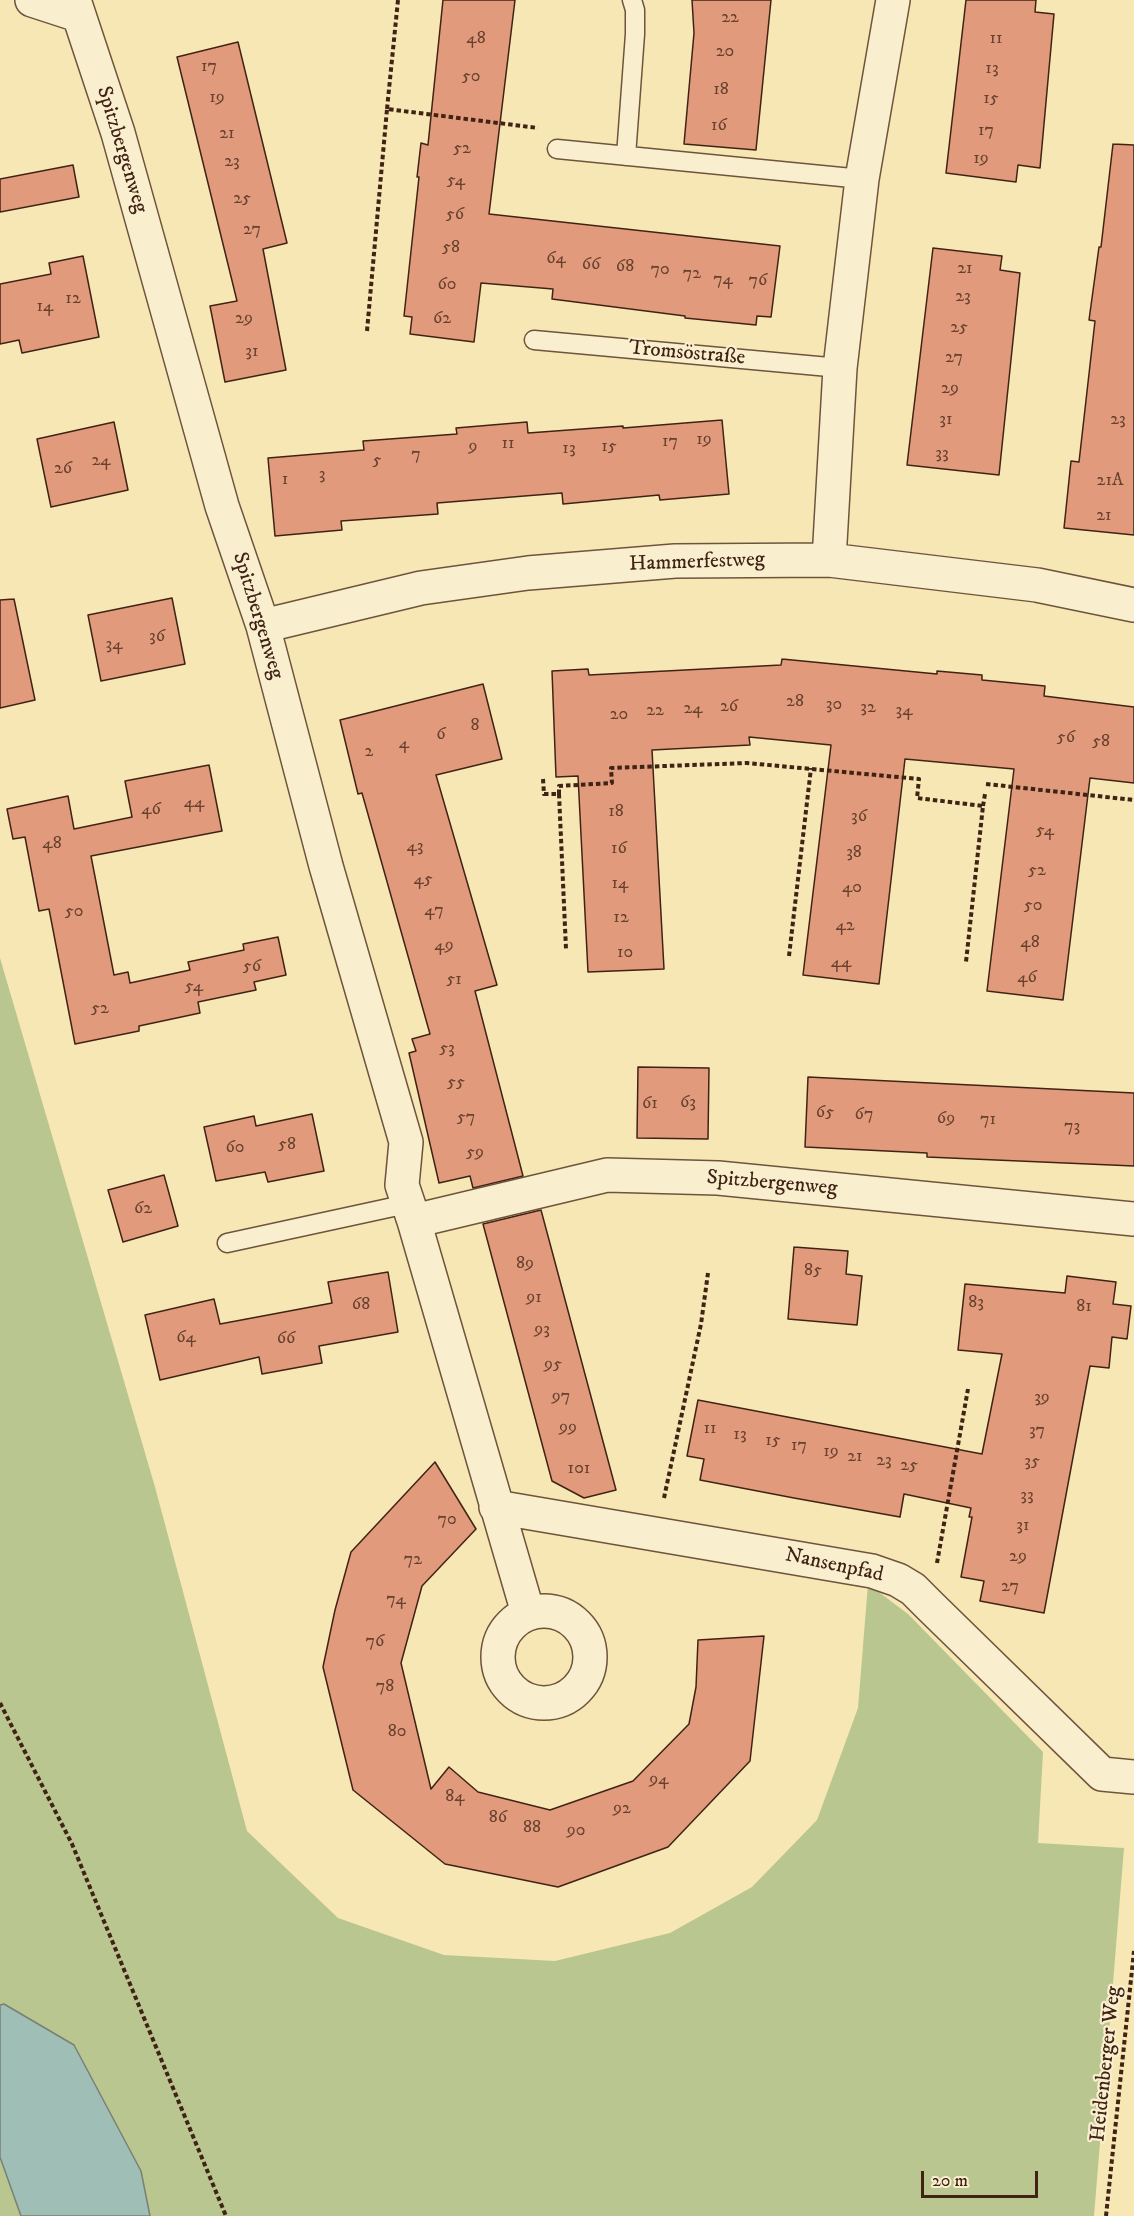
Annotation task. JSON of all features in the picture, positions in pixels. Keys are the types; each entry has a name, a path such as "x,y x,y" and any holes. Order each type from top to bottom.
{"street":[{"name":"Spitzbergenweg","path":"32,0 76,8 118,133 222,506 263,626 326,866 406,1142 402,1185 528,1613"},
{"path":"829,560 840,368 862,179 893,0"},
{"name":"Hammerfestweg","path":"263,626 421,588 528,573 675,561 829,560 1037,585 1134,604"},
{"name":"Spitzbergenweg","path":"411,1212 607,1175 718,1178 1134,1219"},
{"name":"Nansenpfad","path":"496,1507 872,1571 898,1580 913,1589 930,1605 1102,1774 1134,1777"}],"lane":[{"path":"626,156 635,34 635,10 632,0"},
{"path":"557,149 862,179"},
{"name":"Tromsöstraße","path":"534,340 840,368"},
{"path":"227,1242 411,1212"}],"path":[{"path":"367,331 398,0"},
{"path":"387,109 559,130 557,149"},
{"path":"566,949 559,786 612,783 611,768 747,763 919,778 917,798 983,806"},
{"path":"789,956 811,768"},
{"path":"543,779 544,794 560,794"},
{"path":"986,784 1134,801"},
{"path":"966,962 984,794"},
{"path":"656,1534 701,1324 708,1273"},
{"path":"930,1605 968,1389"},
{"path":"0,1703 72,1844 226,2216"},
{"name":"Heidenberger Weg","path":"1106,2216 1134,1951"}],"green space":[{"path":"0,958 155,1487 247,1831 338,1918 444,1955 555,1961 670,1933 752,1887 817,1820 858,1708 868,1584 908,1614 1043,1752 1038,1843 1124,1848 1094,2216 0,2216"}],"water":[{"path":"4,2004 74,2045 141,2171 150,2216 21,2216 0,2157 0,2005"}],"building":[{"path":"443,0 515,0 489,214 780,246 771,317 757,316 756,325 685,318 685,316 552,299 553,289 481,283 474,342 410,334 412,317 404,316 419,177 417,177 421,143 428,145"},
{"path":"692,0 771,0 756,150 684,144 694,33"},
{"path":"966,0 1036,0 1035,12 1054,14 1040,168 1018,165 1016,182 946,173"},
{"path":"238,42 287,243 263,249 286,370 225,382 210,306 237,301 177,57"},
{"path":"1113,144 1134,145 1134,535 1064,528 1071,461 1079,462 1095,321 1089,320 1099,247 1101,247"},
{"path":"73,165 79,197 0,212 0,179"},
{"path":"933,248 1002,256 1000,270 1020,273 999,475 907,465"},
{"path":"83,256 99,337 22,353 19,340 0,344 0,284 51,274 49,263"},
{"path":"722,420 729,494 660,500 659,495 563,504 562,493 437,503 438,514 341,521 342,530 275,536 268,458 364,450 363,441 457,434 456,428 527,422 528,433"},
{"path":"114,422 128,490 51,507 37,439"},
{"path":"172,598 185,664 101,681 88,615"},
{"path":"14,599 35,700 0,708 0,600"},
{"path":"782,659 937,674 937,671 982,675 982,680 1045,686 1044,696 1134,707 1134,783 1090,778 1063,1000 987,991 1014,769 905,759 879,984 803,975 831,745 749,737 750,745 652,750 664,969 588,972 578,776 556,777 552,671 588,669 589,675 781,665"},
{"path":"483,684 502,759 436,775 497,985 475,991 523,1176 473,1188 470,1176 439,1183 409,1053 416,1051 412,1039 430,1034 362,793 358,794 340,720"},
{"path":"209,765 222,831 91,856 114,975 128,972 130,983 190,970 188,962 244,950 243,944 278,937 286,975 254,982 256,990 198,1002 200,1013 139,1026 139,1031 75,1044 49,909 39,911 25,837 13,839 7,809 68,796 74,829 132,817 125,781"},
{"path":"638,1067 709,1068 708,1139 637,1138"},
{"path":"808,1077 1134,1093 1134,1166 927,1157 927,1153 805,1147"},
{"path":"312,1114 324,1171 268,1182 265,1172 216,1181 204,1127 254,1116 256,1126"},
{"path":"164,1175 178,1226 123,1242 108,1190"},
{"path":"541,1210 616,1490 584,1498 552,1481 483,1224"},
{"path":"794,1247 848,1251 846,1274 862,1276 857,1325 788,1319"},
{"path":"388,1272 398,1332 319,1346 322,1363 262,1374 259,1357 160,1380 145,1315 214,1299 220,1324 332,1303 328,1282"},
{"path":"1067,1276 1116,1282 1113,1304 1131,1306 1127,1339 1112,1337 1109,1368 1090,1366 1044,1613 980,1601 984,1581 961,1577 972,1517 969,1517 971,1508 904,1494 900,1517 794,1498 700,1480 704,1459 687,1456 698,1400 982,1454 1002,1354 958,1350 965,1284 1065,1293"},
{"path":"435,1462 476,1529 422,1586 401,1663 431,1789 449,1767 478,1792 550,1810 633,1781 689,1724 696,1687 698,1640 764,1636 750,1761 668,1847 558,1887 445,1864 353,1790 323,1667 335,1610 351,1552"}]}
